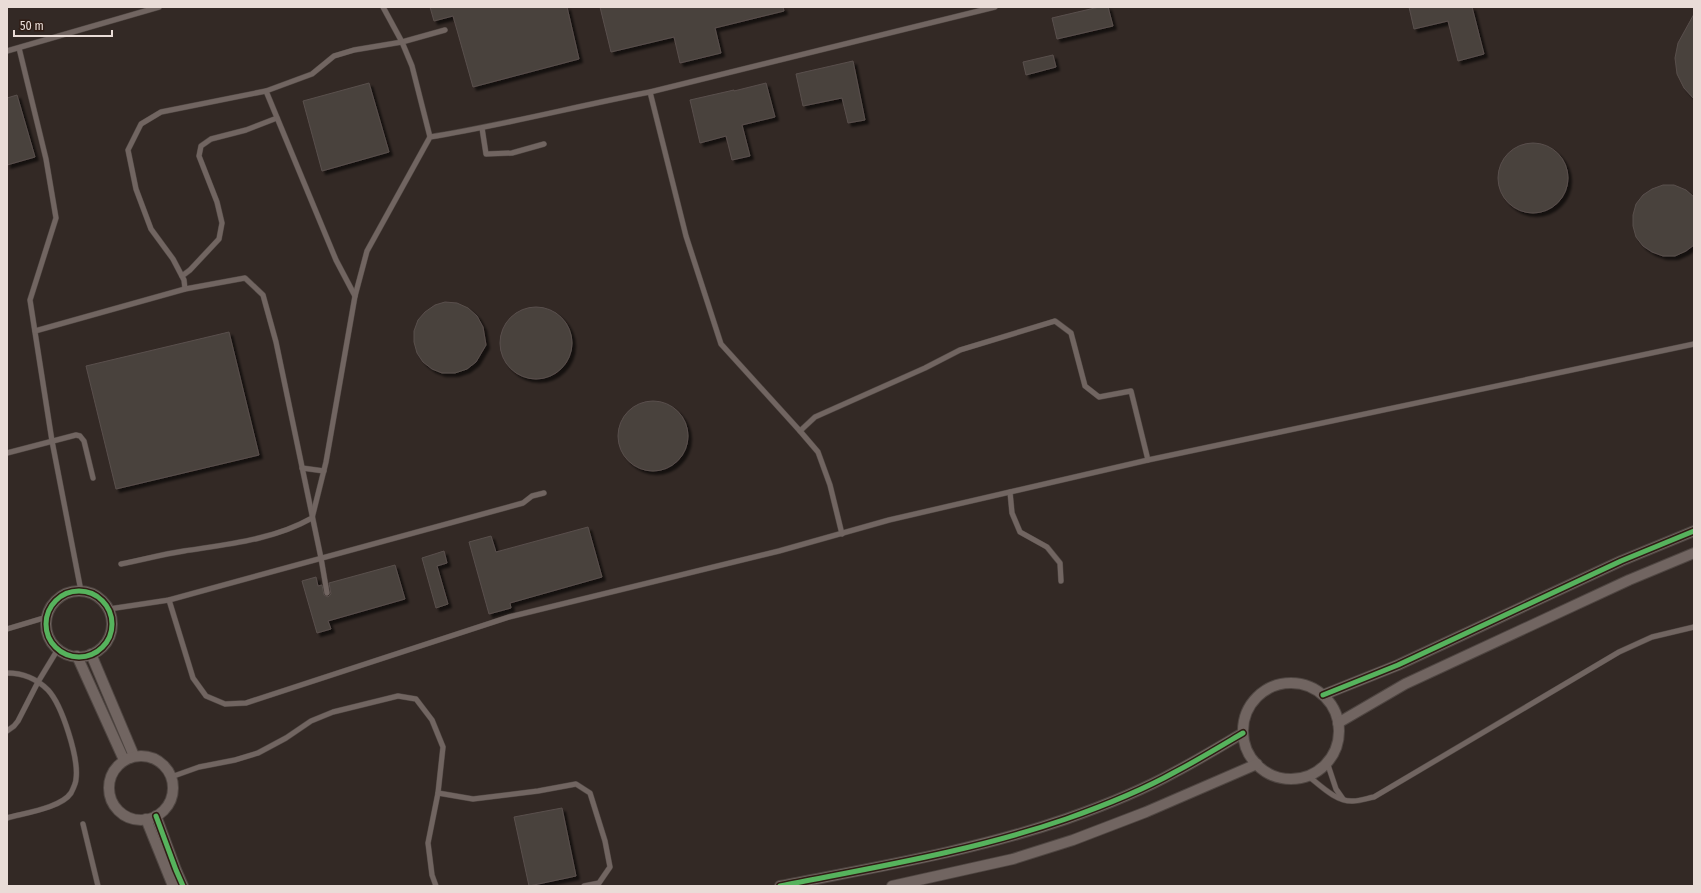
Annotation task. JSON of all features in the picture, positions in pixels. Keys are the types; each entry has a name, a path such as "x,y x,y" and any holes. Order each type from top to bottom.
{"street":[{"path":"1323,695 1398,666 1621,561 1694,531"},
{"path":"1338,723 1405,684 1629,580 1694,553"},
{"path":"72,592 89,592 104,602 108,609 112,619 112,630 108,640 100,649 91,654 77,656 64,653 58,649 48,634 46,626 50,608 59,598 72,592"},
{"path":"91,654 134,756"},
{"path":"77,656 124,760"},
{"path":"1288,683 1297,683 1315,689 1323,695 1333,708 1338,723 1337,744 1327,762 1314,772 1300,778 1284,778 1270,773 1257,764 1248,750 1243,733 1244,724 1250,706 1255,699 1270,688 1288,683"},
{"path":"780,886 899,862 1008,837 1067,818 1138,790 1174,773 1243,733"},
{"path":"134,756 143,756 160,762 167,768 173,786 172,795 166,807 156,816 146,819 135,819 125,815 116,808 111,798 109,788 111,777 116,768 124,760 134,756"},
{"path":"893,886 1013,859 1074,840 1146,812 1257,764"},
{"path":"156,816 183,886"},
{"path":"146,819 173,886"}],"lane":[{"path":"7,51 159,7"},
{"path":"121,564 183,551 235,544 295,528 312,518 324,471 355,296 367,251 430,137 412,66 402,42 383,7"},
{"path":"430,137 482,128 604,100 650,92 995,7"},
{"path":"185,289 182,276 173,259 151,228 136,189 128,150 140,124 161,112 266,91 312,74 334,56 354,50 402,42 445,30"},
{"path":"19,48 46,159 56,218 30,300 52,441 81,591"},
{"path":"266,91 336,260 355,296"},
{"path":"650,92 686,236 721,344 818,452 830,485 842,534"},
{"path":"182,276 190,270 219,239 222,223 217,202 199,156 201,146 211,139 246,130 277,118"},
{"path":"482,128 486,154 512,153 544,144"},
{"path":"35,330 185,289 245,278 263,295 276,342 327,593"},
{"path":"800,431 815,417 925,368 960,350 1055,321 1071,333 1085,386 1099,397 1131,392 1148,460"},
{"path":"169,600 192,678 206,696 224,704 246,703 509,617 842,534 889,520 1148,460 1694,344"},
{"path":"7,453 76,435 80,436 84,441 93,478"},
{"path":"302,468 324,471"},
{"path":"1010,492 1012,513 1020,532 1047,547 1060,564 1061,581"},
{"path":"108,609 169,600 523,503 532,496 544,493"},
{"path":"7,629 47,617"},
{"path":"1307,776 1343,800 1353,801 1374,797 1619,652 1652,637 1694,627"},
{"path":"7,731 18,721 38,682 58,649"},
{"path":"7,673 20,673 38,682 54,698 68,732 76,764 76,780 70,794 59,804 7,818"},
{"path":"171,777 199,767 235,760 258,753 286,738 310,721 333,712 398,696 416,699 432,720 443,747 438,793 428,843 432,875 436,886"},
{"path":"1327,762 1336,789 1343,800"},
{"path":"438,793 473,799 538,791 576,784 586,790 590,793 605,841 610,868 599,883 584,886"},
{"path":"83,824 98,886"}],"building":[{"path":"430,7 567,7 579,59 473,87 453,16 434,21"},
{"path":"600,7 783,7 784,11 715,28 721,53 680,63 674,37 611,52"},
{"path":"1099,7 1108,7 1113,26 1057,39 1052,18"},
{"path":"1409,7 1472,7 1484,54 1458,61 1448,21 1414,29"},
{"path":"1694,14 1694,99 1684,88 1677,74 1675,58 1678,43"},
{"path":"1053,55 1056,67 1026,75 1023,62"},
{"path":"853,61 865,120 848,123 842,98 803,106 796,74"},
{"path":"369,83 389,152 322,171 303,101"},
{"path":"766,83 775,117 742,125 750,156 732,160 726,136 700,143 690,100"},
{"path":"17,95 35,157 7,165 7,98"},
{"path":"1526,143 1540,143 1553,149 1562,158 1566,164 1568,178 1566,192 1558,203 1547,211 1540,213 1526,213 1519,211 1508,203 1500,192 1498,185 1498,171 1500,164 1508,153 1519,145"},
{"path":"1663,185 1674,185 1686,190 1694,197 1694,245 1675,256 1663,256 1652,252 1643,246 1636,237 1633,226 1633,215 1636,204 1643,195 1652,189"},
{"path":"445,302 457,303 468,308 477,316 483,327 486,345 476,362 467,369 455,373 442,373 432,369 423,362 417,353 414,342 414,331 418,320 425,312 435,305"},
{"path":"536,307 556,313 566,323 572,343 566,363 556,373 536,379 516,373 506,363 500,343 506,323 516,313"},
{"path":"229,332 259,455 116,489 86,366"},
{"path":"646,401 660,401 673,407 682,416 686,422 688,436 686,450 678,461 667,469 660,471 646,471 639,469 628,461 620,450 618,443 618,429 620,422 628,411 639,403"},
{"path":"588,527 602,577 510,603 511,608 489,614 469,542 491,536 496,552"},
{"path":"444,551 447,563 437,566 448,604 436,608 422,558"},
{"path":"395,565 405,599 328,621 331,629 317,633 302,581 316,577 318,586 322,585 324,595 328,597 331,594 329,583"},
{"path":"562,808 576,876 529,886 514,817"}],"cycle path":[{"path":"1323,695 1398,665 1621,561 1694,531"},
{"path":"79,591 91,594 102,601 109,612 112,624 109,636 102,647 91,654 79,657 67,654 56,647 49,636 46,624 49,612 56,601 67,594 79,591"},
{"path":"780,886 960,849 1066,819 1149,786 1243,733"},
{"path":"156,816 183,886"}]}
